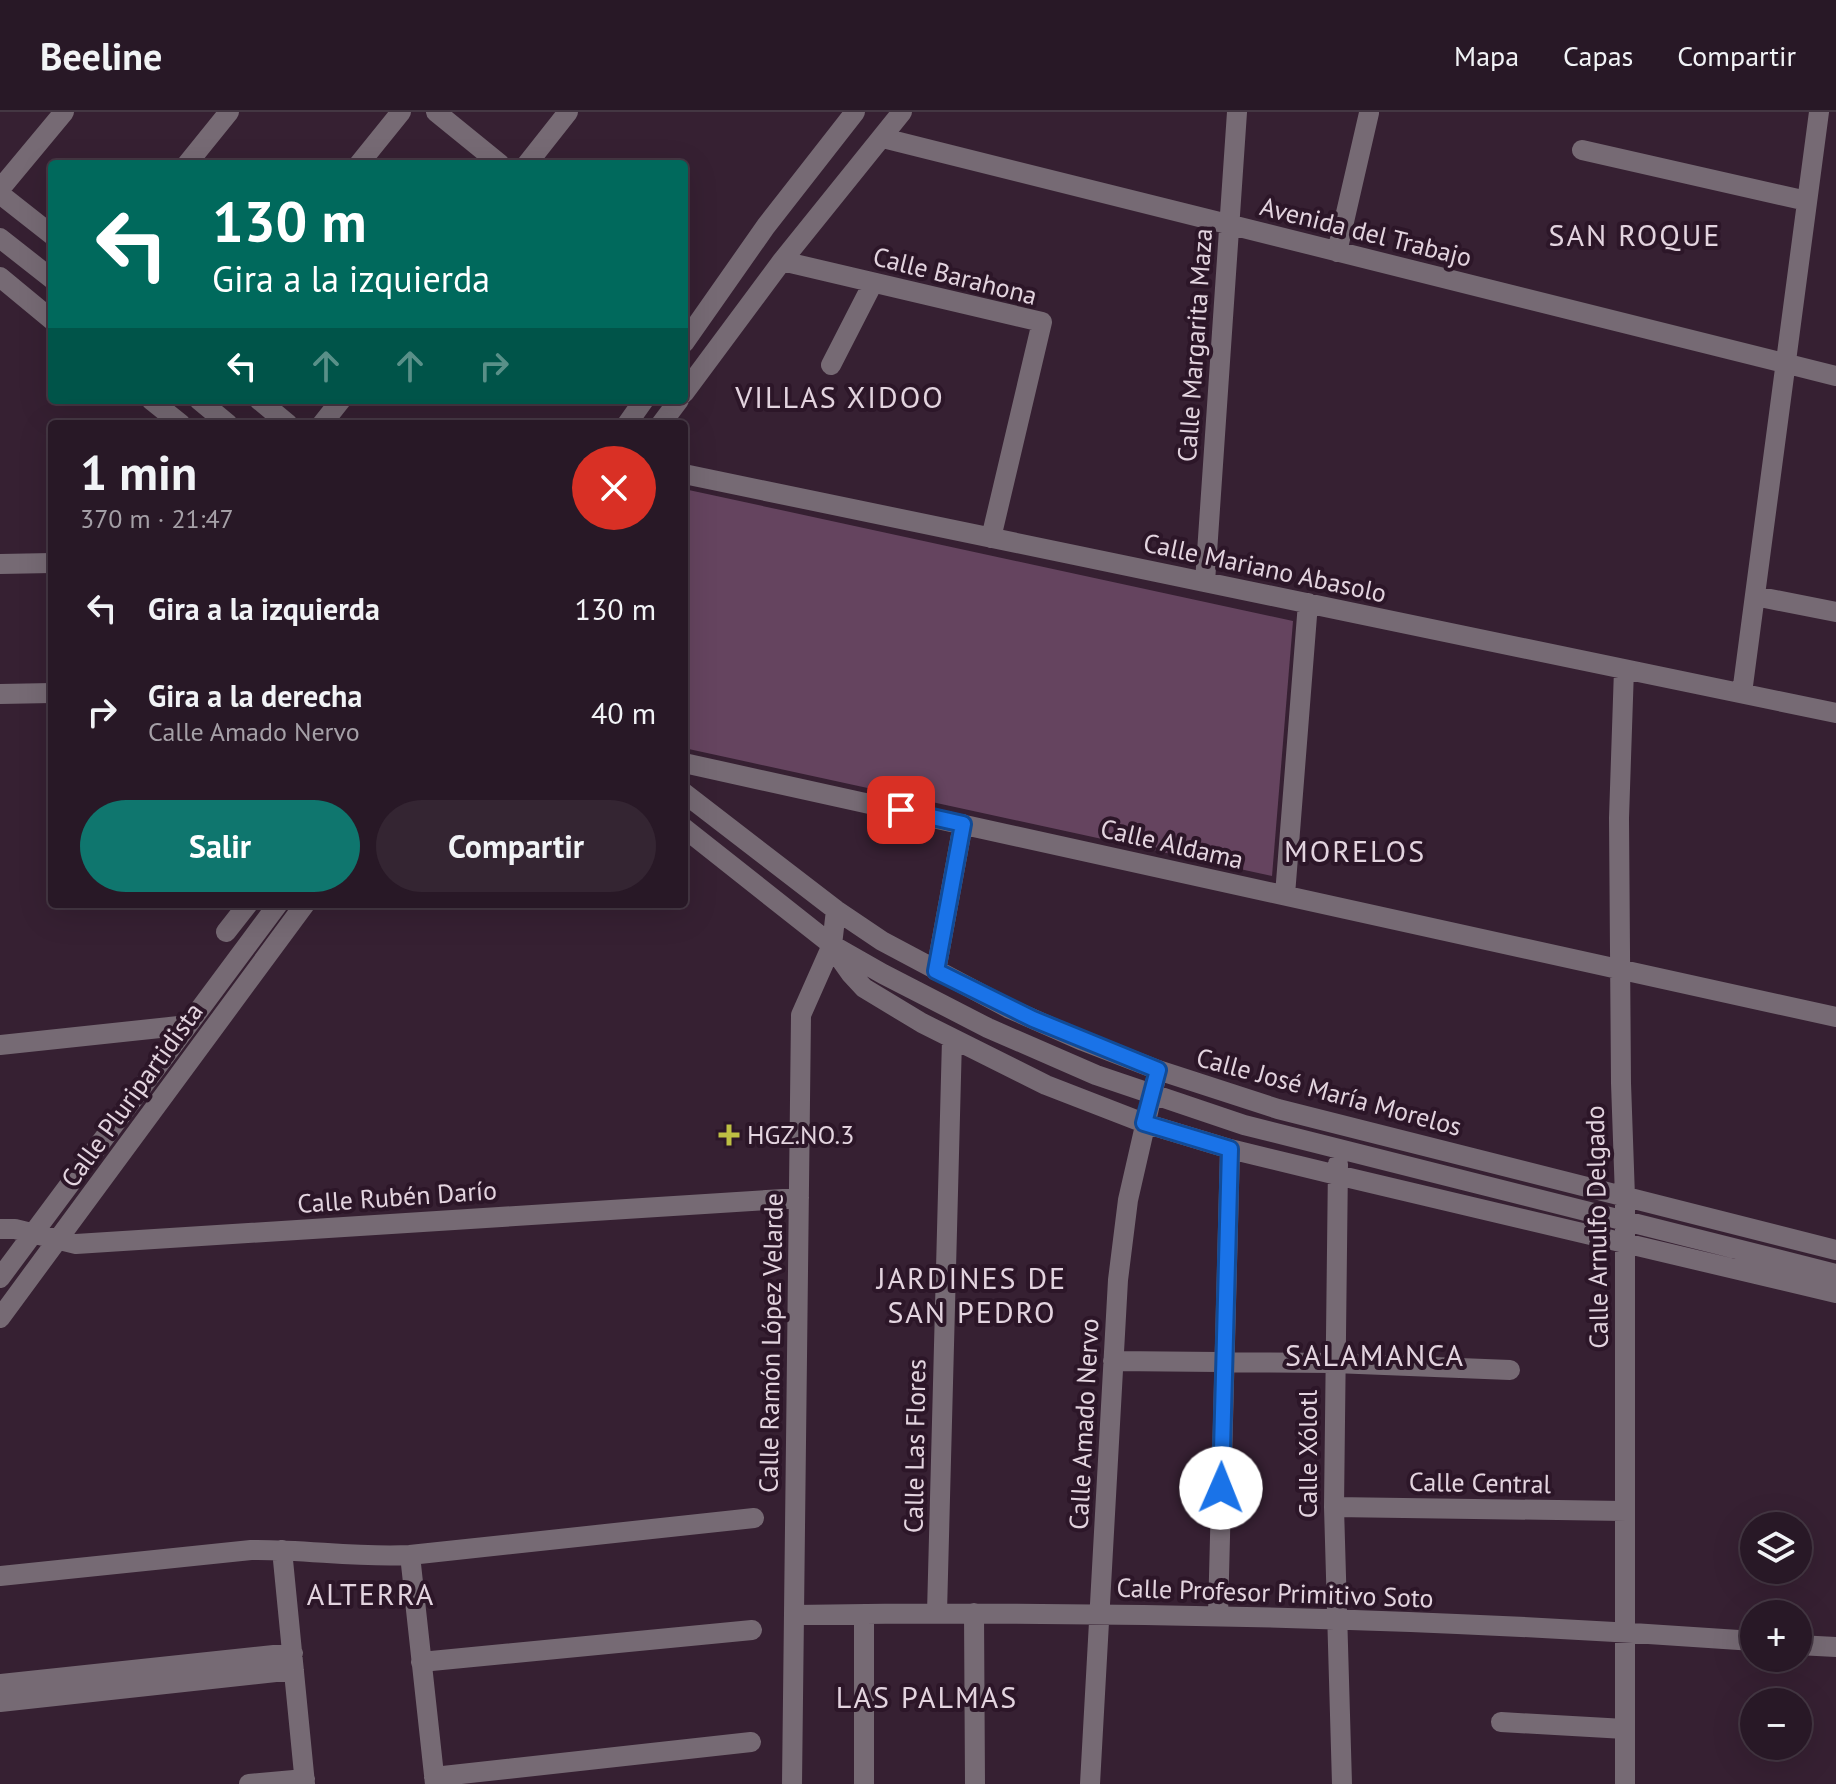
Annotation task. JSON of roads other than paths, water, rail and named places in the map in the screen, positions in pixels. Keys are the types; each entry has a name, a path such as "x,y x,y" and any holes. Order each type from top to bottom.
{"street":[{"path":"48,232 0,191 64,112"},
{"path":"190,160 229,112"},
{"path":"362,160 401,112"},
{"path":"436,112 495,160"},
{"path":"530,160 568,112"},
{"path":"688,337 766,226 855,112"},
{"path":"688,388 782,261 902,112"},
{"name":"Calle Margarita Maza","path":"1205,582 1237,112"},
{"path":"1742,693 1819,112"},
{"path":"1337,252 1369,113"},
{"name":"Avenida del Trabajo","path":"883,138 1836,376"},
{"path":"1582,150 1807,201"},
{"path":"0,238 48,276"},
{"name":"Calle Barahona","path":"782,261 1042,322 991,538"},
{"path":"0,277 48,317"},
{"path":"831,365 873,283"},
{"path":"156,404 176,420"},
{"path":"204,404 223,420"},
{"path":"264,404 283,420"},
{"path":"325,420 338,404"},
{"name":"Calle Mariano Abasolo","path":"688,475 1836,713"},
{"path":"0,564 48,563"},
{"path":"1755,596 1836,612"},
{"path":"1285,895 1308,603"},
{"name":"Calle Arnulfo Delgado","path":"1624,669 1619,818 1625,1197 1625,1784"},
{"path":"0,694 48,693"},
{"name":"Calle Aldama","path":"688,764 1836,1017"},
{"name":"Calle José María Morelos","path":"688,796 836,910 882,941 936,971 1070,1036 1233,1095 1339,1125 1836,1250"},
{"path":"936,971 963,824"},
{"name":"Calle José María Morelos","path":"688,831 832,946 988,1028 1083,1069 1244,1125 1625,1222 1768,1267 1836,1274"},
{"path":"226,932 245,908"},
{"name":"Calle Pluripartidista","path":"0,1278 275,908"},
{"name":"Calle Pluripartidista","path":"0,1318 302,908"},
{"name":"Calle Ramón López Velarde","path":"792,1784 801,1015 832,946 836,910"},
{"path":"832,946 864,988 952,1039 1046,1085 1144,1123 1230,1149 1625,1244 1768,1267 1836,1293"},
{"name":"Calle Pluripartidista","path":"0,1045 188,1025"},
{"name":"Calle Las Flores","path":"937,1613 952,1039"},
{"name":"Calle Amado Nervo","path":"1090,1784 1118,1280 1126,1213 1158,1070"},
{"name":"Calle Xólotl","path":"1339,1125 1334,1507 1342,1784"},
{"path":"1218,1615 1230,1149"},
{"path":"1452,1203 1457,1180"},
{"name":"Calle Rubén Darío","path":"0,1229 76,1244 799,1198"},
{"path":"1535,1222 1539,1200"},
{"path":"1768,1267 1777,1235"},
{"path":"1113,1361 1334,1363 1510,1370"},
{"name":"Calle Central","path":"1334,1507 1625,1511"},
{"path":"0,1576 251,1550 339,1556 410,1555 754,1518"},
{"path":"249,1784 305,1781 282,1550"},
{"path":"410,1555 434,1780 751,1742"},
{"path":"974,1613 975,1784"},
{"path":"864,1614 864,1784"},
{"name":"Calle Profesor Primitivo Soto","path":"794,1615 1218,1615 1625,1632 1740,1640"},
{"path":"421,1662 752,1630"},
{"path":"1812,1646 1836,1647"},
{"path":"0,1684 293,1661"},
{"path":"0,1702 293,1661"},
{"path":"1501,1722 1625,1729"}],"place":[{"name":"HGZ.NO.3","path":"729,1135"}],"district":[{"name":"SAN ROQUE","path":"1635,236"},
{"name":"VILLAS XIDOO","path":"840,398"},
{"name":"MORELOS","path":"1355,852"},
{"name":"JARDINES DE SAN PEDRO","path":"972,1296"},
{"name":"SALAMANCA","path":"1375,1356"},
{"name":"ALTERRA","path":"371,1595"},
{"name":"LAS PALMAS","path":"927,1698"}]}
